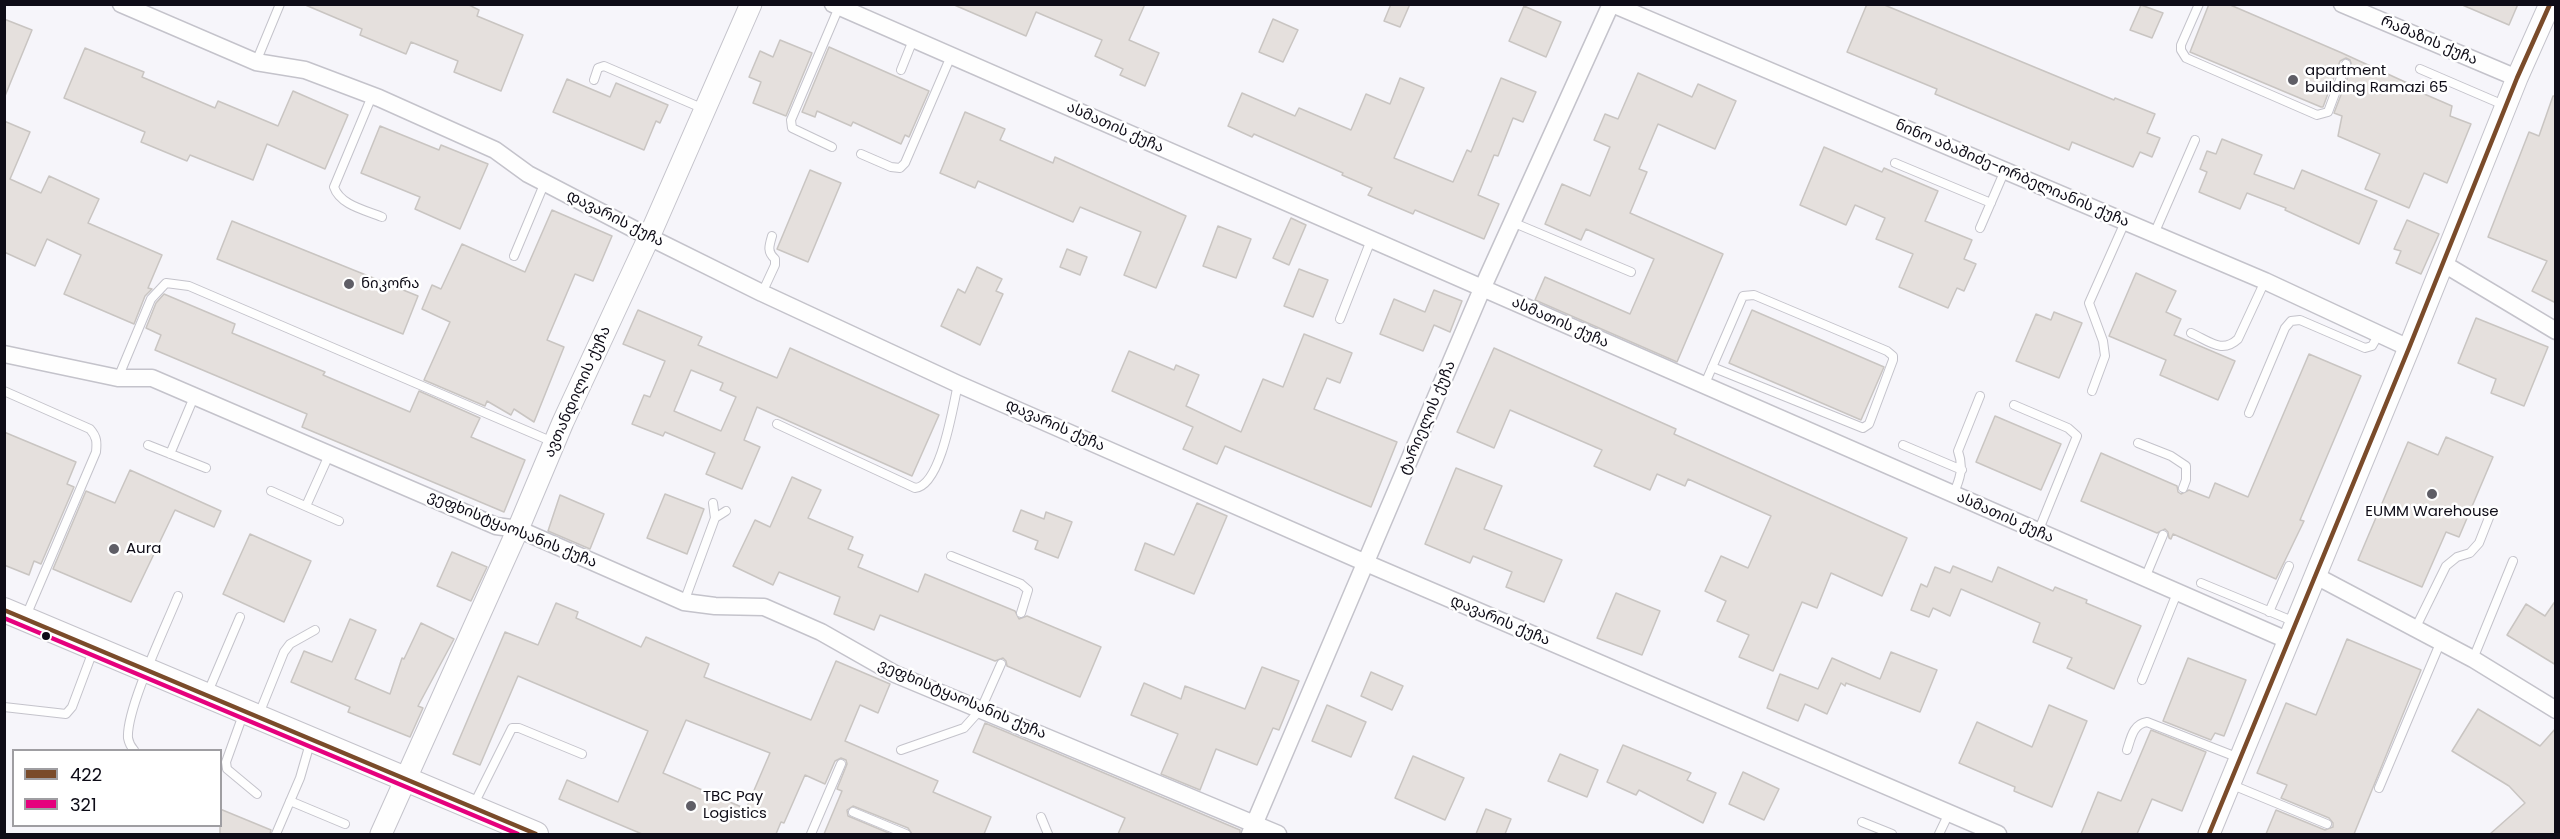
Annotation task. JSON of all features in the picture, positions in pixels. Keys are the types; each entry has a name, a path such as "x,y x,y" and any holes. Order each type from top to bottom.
{"main road":[{"path":"14,615 536,834"}],"street":[{"name":"დავარის ქუჩა","path":"121,4 256,62 305,70 372,96 495,150 528,174 649,237 762,293 958,384 1366,563 1998,834"},
{"name":"ავთანდილის ქუჩა","path":"381,834 751,4"},
{"name":"ნინო აბაშიძე-ორბელიანის ქუჩა","path":"1612,4 2265,281 2409,348"},
{"name":"ტარიელის ქუჩა","path":"1253,829 1482,289 1612,4"},
{"name":"რამაზის ქუჩა","path":"2342,4 2517,78"},
{"path":"2209,834 2444,264 2517,78 2550,4"},
{"name":"ასმათის ქუჩა","path":"836,6 2178,593 2291,632"},
{"path":"2444,264 2556,330"},
{"name":"ვეფხისტყაოსანის ქუჩა","path":"4,354 118,378 152,378 496,526 518,529 684,602 715,606 764,607 821,632 895,674 981,709 1253,829 1278,834"},
{"path":"2316,576 2416,627 2556,710"}],"lane":[{"path":"256,62 280,4"},
{"path":"2199,4 2181,45 2186,58 2317,115 2328,112 2346,64"},
{"path":"832,147 792,129 791,120 836,6"},
{"path":"901,70 913,40"},
{"path":"861,154 891,167 900,168 906,164 951,56"},
{"path":"594,80 598,68 604,66 705,109"},
{"path":"2420,69 2506,106"},
{"path":"372,96 334,187 338,196 344,201 382,216"},
{"path":"2154,234 2196,140"},
{"path":"1895,163 1991,202"},
{"path":"1980,228 2005,171"},
{"path":"514,256 545,182"},
{"path":"1512,222 1631,272"},
{"path":"2092,391 2105,356 2103,341 2089,303 2125,222"},
{"path":"762,293 776,266 768,247 772,236"},
{"path":"1340,319 1371,240"},
{"path":"2191,333 2223,348 2231,345 2238,339 2265,281"},
{"path":"118,378 151,299 166,283 189,285 554,442"},
{"path":"1704,386 1712,367 1743,296 1747,295 1754,295 1887,351 1893,356 1869,424 1863,428 1712,367"},
{"path":"2249,413 2284,328 2291,321 2300,320 2365,348 2372,346 2379,334"},
{"path":"777,424 915,488 920,488 930,480 944,446 958,384"},
{"path":"4,391 90,429 97,443 96,452 14,615"},
{"path":"170,454 194,396"},
{"path":"1953,495 1962,470 1958,451 1980,396"},
{"path":"2014,405 2068,428 2077,436 2038,532"},
{"path":"2138,442 2171,456 2186,466 2186,480 2183,488"},
{"path":"148,445 206,468"},
{"path":"1903,445 1962,470"},
{"path":"306,506 329,455"},
{"path":"271,490 339,521"},
{"path":"684,602 715,518 713,503"},
{"path":"715,518 726,511"},
{"path":"2416,627 2446,566 2457,557 2470,553 2479,543 2490,516"},
{"path":"2145,578 2163,535"},
{"path":"951,556 1021,584 1028,590 1021,614"},
{"path":"2473,659 2513,561"},
{"path":"2270,612 2289,567"},
{"path":"2201,583 2270,612 2291,632"},
{"path":"2142,680 2178,593"},
{"path":"134,749 128,736 147,670 178,596"},
{"path":"207,695 240,617"},
{"path":"257,794 227,769 226,762 284,652 291,644 315,630"},
{"path":"2379,788 2441,641"},
{"path":"4,707 66,714 72,707 94,648"},
{"path":"901,750 964,728 981,709 1000,664"},
{"path":"2127,750 2134,729 2139,724 2147,722 2240,758"},
{"path":"472,807 512,728 519,728 582,754"},
{"path":"276,834 311,740"},
{"path":"811,834 841,765"},
{"path":"2229,784 2327,824"},
{"path":"290,801 345,824"},
{"path":"853,812 906,834"},
{"path":"1940,834 1949,813"},
{"path":"1041,817 1048,834"},
{"path":"1862,822 1892,834"}],"building":[{"path":"303,4 467,4 479,10 477,16 523,35 501,91 454,72 458,61 411,42 406,54 360,35 362,29"},
{"path":"952,4 1145,4 1129,40 1159,53 1145,86 1120,75 1123,69 1095,56 1102,40 1036,12 1026,36"},
{"path":"1391,4 1410,4 1400,27 1384,21"},
{"path":"1867,4 1882,4 2114,100 2115,98 2155,114 2147,133 2160,138 2152,157 2140,152 2133,167 2072,142 2069,150 1935,94 1937,89 1847,52"},
{"path":"2209,4 2228,4 2342,53 2452,106 2450,116 2471,124 2447,183 2424,173 2409,208 2365,189 2380,154 2338,136 2342,116 2334,113 2352,66 2350,60 2346,58 2340,61 2323,107 2321,107 2190,52"},
{"path":"2460,4 2518,4 2509,25"},
{"path":"2141,5 2163,13 2152,38 2130,30"},
{"path":"1524,6 1561,22 1546,57 1509,41"},
{"path":"4,19 32,30 5,96 4,96"},
{"path":"1273,19 1298,30 1283,62 1259,52"},
{"path":"780,40 812,53 786,116 753,103 761,82 749,77 760,51 773,57"},
{"path":"829,47 929,91 909,137 905,135 901,144 853,122 851,126 817,111 815,117 802,112"},
{"path":"85,48 144,72 142,77 215,108 218,101 278,126 293,91 348,115 325,169 267,144 253,180 190,155 187,161 141,142 145,132 64,98"},
{"path":"1638,73 1692,97 1698,84 1736,101 1715,149 1658,124 1639,169 1647,172 1630,213 1723,254 1677,362 1535,300 1545,277 1630,314 1654,259 1586,229 1581,240 1545,224 1562,184 1590,196 1610,147 1594,140 1605,114 1618,119"},
{"path":"1400,78 1424,88 1394,158 1453,182 1467,150 1471,152 1501,78 1536,92 1523,122 1513,118 1498,156 1494,155 1478,195 1499,204 1484,239 1415,210 1413,214 1368,195 1372,188 1342,175 1343,173 1254,134 1252,137 1228,126 1242,93 1295,116 1299,108 1351,130 1366,94 1390,104"},
{"path":"567,79 610,97 616,83 668,105 660,123 656,121 644,150 553,112"},
{"path":"2553,96 2556,96 2556,303 2532,291 2547,261 2488,237 2529,132 2539,136"},
{"path":"965,112 1005,129 1000,140 1053,163 1055,157 1186,216 1156,288 1124,275 1141,232 1080,207 1073,222 978,181 975,188 940,173"},
{"path":"4,121 30,132 10,179 41,193 49,176 99,199 88,223 162,255 148,288 152,289 145,296 134,324 64,294 81,255 47,239 35,266 4,252"},
{"path":"380,126 439,150 441,145 488,164 460,229 415,209 420,197 361,173"},
{"path":"2222,139 2262,155 2254,174 2294,189 2302,170 2377,201 2359,244 2285,210 2286,208 2247,193 2240,209 2199,192 2207,172 2200,169 2207,151 2216,154"},
{"path":"1824,147 1882,172 1884,168 1938,191 1925,221 1972,240 1964,259 1976,264 1964,291 1957,288 1948,308 1899,287 1913,254 1876,239 1885,218 1855,205 1846,225 1800,205"},
{"path":"810,170 841,183 808,262 777,249"},
{"path":"552,210 612,236 593,281 575,274 547,340 564,347 534,422 514,409 511,415 487,401 485,406 424,380 450,322 422,309 432,285 441,289 462,244 525,272"},
{"path":"1291,218 1306,225 1289,265 1273,258"},
{"path":"2407,220 2439,234 2421,274 2396,263 2401,251 2394,249"},
{"path":"232,221 418,296 403,334 217,259"},
{"path":"1218,226 1251,239 1236,278 1203,266"},
{"path":"1067,249 1087,257 1080,275 1060,267"},
{"path":"977,267 1002,279 996,291 1003,294 980,345 941,326 958,289 965,293"},
{"path":"1299,269 1328,280 1313,317 1284,306"},
{"path":"2136,273 2176,291 2166,312 2181,319 2174,335 2235,361 2218,400 2160,375 2166,360 2109,336"},
{"path":"1434,290 1462,301 1450,332 1434,325 1423,351 1380,334 1394,299 1425,312"},
{"path":"164,294 235,324 232,333 325,372 323,375 410,412 419,391 480,418 471,437 525,460 504,512 302,427 307,414 155,350 161,335 146,328 156,303"},
{"path":"638,310 702,337 698,345 777,378 790,348 939,415 912,476 757,407 744,440 760,447 742,489 706,474 715,453 665,432 663,436 632,424 644,395 650,397 665,361 623,344","holes":["691,370 723,383 720,390 736,397 721,431 674,411"]},
{"path":"1752,310 1884,367 1861,420 1729,363"},
{"path":"2054,312 2082,323 2059,378 2016,361 2036,314 2051,320"},
{"path":"2476,318 2548,347 2524,406 2491,393 2496,379 2458,363"},
{"path":"1304,334 1352,353 1340,383 1327,378 1314,409 1397,442 1371,507 1225,446 1217,464 1183,449 1193,427 1112,391 1129,351 1174,370 1176,365 1199,375 1186,406 1241,432 1263,379 1283,387"},
{"path":"1494,348 1676,429 1674,434 1907,538 1882,596 1831,573 1817,608 1802,602 1773,671 1739,657 1749,635 1717,621 1726,601 1705,591 1721,556 1748,568 1771,516 1688,479 1685,486 1657,474 1650,490 1594,466 1602,450 1510,410 1494,448 1457,432"},
{"path":"2309,354 2361,376 2300,520 2304,521 2276,579 2173,534 2171,539 2165,529 2157,533 2081,501 2101,453 2177,486 2181,494 2189,490 2209,498 2215,483 2248,497"},
{"path":"1995,416 2061,444 2041,490 1976,462"},
{"path":"4,432 76,462 67,484 74,487 41,564 34,561 29,575 4,565"},
{"name":"EUMM Warehouse","path":"2446,437 2493,457 2459,537 2446,532 2422,587 2358,560 2408,442 2438,455"},
{"path":"1456,468 1502,486 1484,529 1562,560 1544,602 1506,587 1512,572 1473,556 1470,563 1425,544"},
{"name":"Aura","path":"130,470 221,511 214,527 175,510 131,602 53,569 86,491 115,503"},
{"path":"792,477 821,490 808,518 853,537 848,549 863,555 858,567 918,592 925,574 1015,611 1019,619 1027,616 1101,647 1080,697 1007,666 1003,658 995,661 880,615 874,630 834,614 840,597 779,572 773,585 733,566 755,520 770,527"},
{"path":"665,494 704,509 687,554 647,538"},
{"path":"560,495 604,514 590,549 548,531"},
{"path":"1197,503 1227,516 1194,594 1135,570 1145,543 1174,555"},
{"path":"1021,510 1044,519 1046,512 1072,522 1058,558 1035,549 1038,541 1013,531"},
{"path":"250,534 311,561 284,622 223,594"},
{"path":"452,552 487,567 471,601 437,586"},
{"path":"1953,566 1992,582 1998,567 2053,591 2055,587 2087,600 2086,603 2141,626 2114,689 2067,668 2072,658 2033,642 2040,623 1961,589 1950,616 1933,608 1929,617 1911,610 1921,584 1927,587 1935,567 1950,573"},
{"path":"1616,593 1660,611 1642,655 1597,638"},
{"path":"2556,600 2556,665 2507,635 2526,604 2545,616"},
{"path":"556,603 578,612 576,618 641,647 646,637 709,664 704,677 811,720 836,661 890,684 878,713 860,705 845,741 938,781 933,792 991,817 984,834 912,834 908,828 853,806 847,810 848,816 891,834 824,834 842,791 837,789 847,764 846,760 841,758 835,761 825,784 805,775 784,823 781,822 776,834 642,834 559,799 567,780 618,802 648,731 518,676 480,765 453,754 505,632 538,645","holes":["686,720 770,753 746,809 663,773"]},
{"path":"350,619 376,630 355,679 390,694 402,658 404,659 421,623 454,639 418,706 423,708 410,737 348,712 350,707 291,682 304,651 332,662"},
{"path":"2347,639 2421,670 2354,834 2266,834 2276,810 2325,830 2333,827 2329,818 2281,798 2287,785 2257,773 2286,703 2316,715"},
{"path":"1891,652 1937,670 1920,712 1846,683 1845,686 1841,683 1827,714 1805,704 1798,721 1767,708 1780,674 1818,689 1832,658 1880,679"},
{"path":"2188,658 2246,680 2224,736 2215,733 2211,740 2163,721"},
{"path":"1262,667 1299,681 1279,730 1273,728 1257,765 1216,749 1200,790 1161,774 1178,734 1131,715 1144,683 1181,699 1185,686 1245,709"},
{"path":"1371,672 1403,686 1392,710 1361,696"},
{"path":"1327,705 1366,722 1351,757 1312,741"},
{"path":"2049,705 2087,721 2052,807 2014,791 2015,787 1959,763 1977,722 2032,747"},
{"path":"2478,709 2540,746 2556,728 2556,834 2490,834 2525,803 2509,786 2452,751"},
{"path":"985,723 1240,830 1240,834 1118,834 1125,818 973,752"},
{"path":"2151,730 2206,752 2182,811 2152,799 2137,834 2081,834 2098,792 2121,801"},
{"path":"1623,745 1691,773 1687,780 1716,793 1703,823 1639,790 1636,795 1607,782"},
{"path":"1560,754 1598,770 1587,797 1548,781"},
{"path":"1413,756 1464,778 1445,820 1395,798"},
{"path":"1743,772 1779,789 1764,820 1729,804"},
{"path":"1486,809 1511,819 1505,834 1476,834"},
{"path":"222,810 271,830 270,834 220,834"}],"transit line":[{"name":"422","path":"2209,834 2409,348 2517,78 2550,4"},
{"name":"422","path":"4,610 536,834"},
{"name":"321","path":"4,618 518,834"}],"place":[{"name":"apartment building Ramazi 65","path":"2293,80"},
{"name":"ნიკორა","path":"349,284"},
{"name":"EUMM Warehouse","path":"2432,494"},
{"name":"Aura","path":"114,549"},
{"name":"TBC Pay Logistics","path":"691,806"}]}
